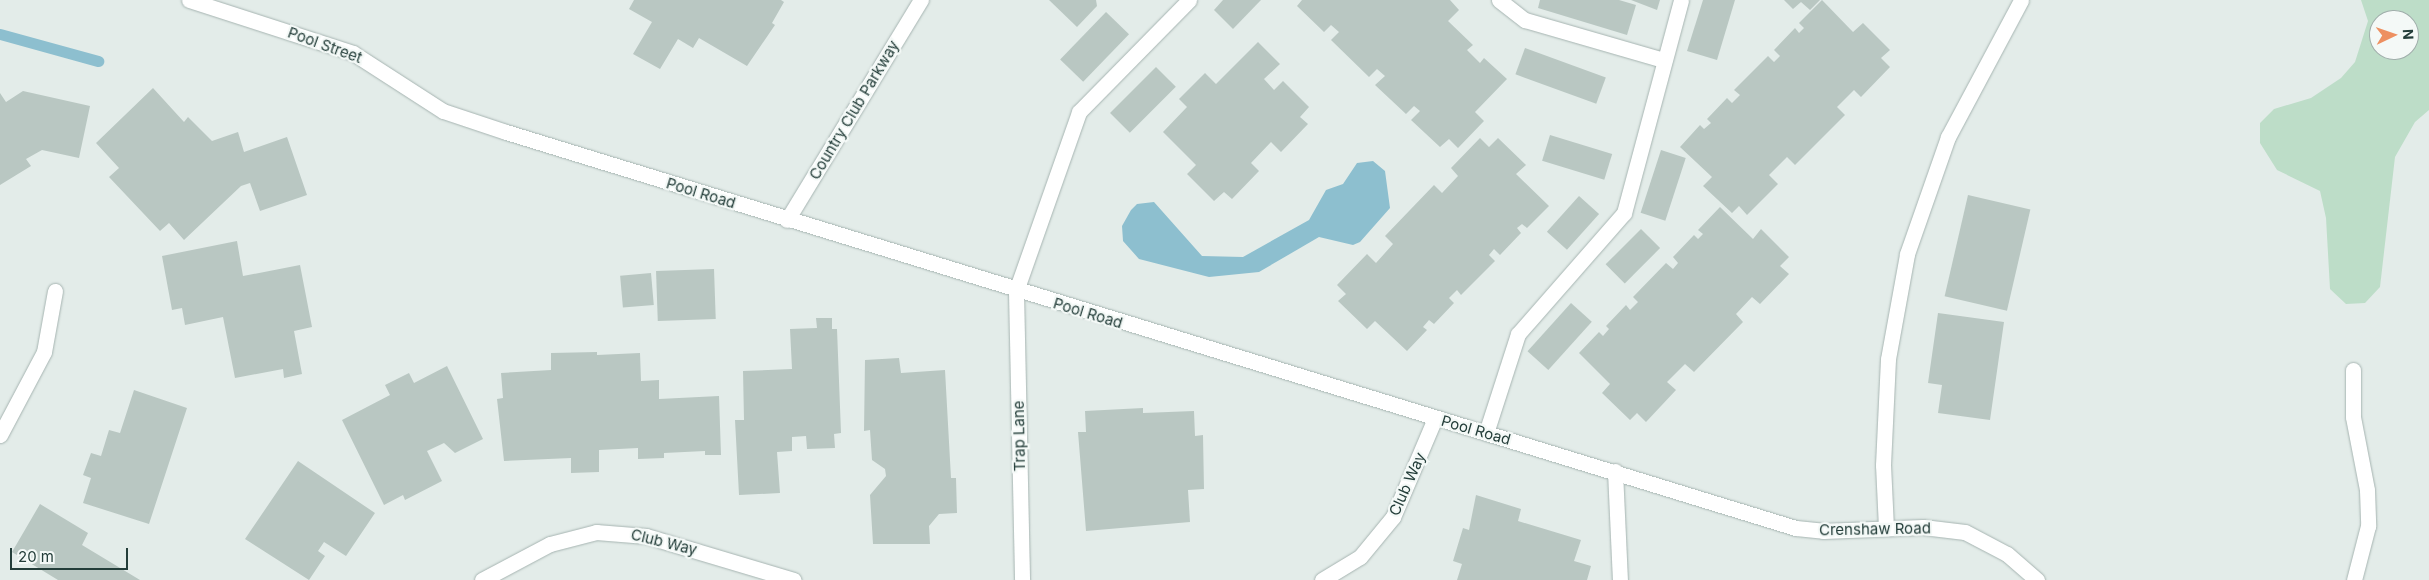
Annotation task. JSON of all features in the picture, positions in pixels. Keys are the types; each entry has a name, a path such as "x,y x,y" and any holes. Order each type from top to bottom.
{"street":[{"name":"Pool Street","path":"189,0 353,53 443,111 506,132"},
{"name":"Country Club Parkway","path":"788,220 921,0"},
{"path":"1016,291 1079,112 1189,0"},
{"path":"1499,0 1525,20 1664,60"},
{"path":"1486,433 1518,334 1624,212 1681,0"},
{"path":"1886,528 1883,465 1888,359 1907,254 1948,137 2021,0"},
{"name":"Pool Road","path":"506,132 1016,291 1672,489"},
{"path":"0,435 44,352 55,291"},
{"name":"Trap Lane","path":"1016,291 1022,580"},
{"path":"2353,370 2353,417 2367,490 2368,526 2354,580"},
{"name":"Club Way","path":"1322,580 1360,557 1393,517 1434,418"},
{"path":"1615,471 1620,580"},
{"name":"Crenshaw Road","path":"1672,489 1796,528 1823,531 1943,528 1965,532 2007,554 2037,580"},
{"name":"Club Way","path":"482,580 550,544 596,532 646,536 794,580"}],"green space":[{"path":"2361,0 2429,0 2429,110 2415,122 2395,157 2380,287 2365,303 2346,304 2330,289 2326,218 2320,191 2277,170 2260,143 2260,123 2274,109 2311,98 2341,78 2355,62 2368,21"}],"water":[{"path":"1373,161 1385,171 1390,208 1360,242 1353,245 1319,237 1259,272 1209,277 1139,259 1123,241 1122,226 1131,210 1137,204 1154,202 1202,256 1243,257 1309,220 1326,190 1343,184 1357,163"}],"building":[{"path":"634,0 781,0 784,2 772,23 775,25 747,66 699,38 693,48 678,39 660,69 633,54 652,22 629,9"},
{"path":"1049,0 1096,0 1097,6 1077,27"},
{"path":"1223,0 1261,0 1233,29 1214,10"},
{"path":"1302,0 1450,0 1459,10 1448,21 1473,45 1467,50 1480,63 1484,58 1507,79 1475,112 1484,121 1458,148 1449,139 1440,147 1411,120 1420,111 1414,106 1406,114 1375,85 1385,76 1377,69 1369,77 1331,40 1339,32 1331,25 1324,32 1297,6"},
{"path":"1540,0 1619,0 1636,5 1627,35 1538,8"},
{"path":"1631,0 1660,0 1657,10"},
{"path":"1703,0 1735,0 1717,60 1687,51"},
{"path":"1784,0 1820,0 1810,10 1801,2 1793,9"},
{"path":"1822,0 1853,32 1863,23 1890,50 1881,58 1890,67 1861,97 1854,90 1837,107 1845,115 1795,165 1787,157 1769,175 1778,184 1747,215 1739,206 1732,213 1703,186 1712,177 1680,147 1700,125 1704,129 1711,123 1707,119 1727,98 1732,103 1740,95 1734,90 1768,56 1774,62 1780,56 1774,50 1795,28 1799,33 1804,28 1799,23"},
{"path":"1106,12 1129,34 1083,82 1060,59"},
{"path":"1258,42 1280,64 1264,79 1274,90 1283,81 1309,107 1300,117 1308,124 1281,152 1271,142 1251,163 1259,171 1232,199 1224,192 1214,201 1187,174 1196,165 1163,132 1187,107 1179,99 1205,73 1216,84"},
{"path":"1525,48 1606,77 1596,104 1515,74"},
{"path":"1156,67 1176,87 1130,133 1110,113"},
{"path":"153,88 184,122 188,117 212,141 238,132 244,152 287,137 307,195 260,211 250,183 241,186 184,240 169,223 160,231 109,177 119,168 96,143"},
{"path":"23,91 90,106 79,158 42,150 26,159 31,166 0,185 0,93 6,102"},
{"path":"1550,135 1612,154 1604,180 1542,161"},
{"path":"1480,138 1489,147 1498,138 1526,165 1516,174 1549,206 1527,228 1522,224 1517,228 1521,233 1500,255 1494,249 1489,255 1495,261 1461,295 1457,290 1449,298 1454,303 1434,324 1429,320 1423,327 1427,330 1407,351 1375,321 1367,329 1338,301 1346,294 1337,285 1367,254 1376,263 1393,244 1385,236 1434,185 1442,193 1458,176 1451,168"},
{"path":"1661,150 1686,158 1665,221 1641,213"},
{"path":"1968,195 2030,209 2007,311 1945,296"},
{"path":"1579,196 1599,214 1567,250 1547,232"},
{"path":"1720,207 1753,239 1761,229 1789,257 1780,266 1789,274 1760,304 1752,297 1736,314 1743,322 1694,372 1685,364 1667,382 1676,390 1646,422 1637,413 1630,420 1602,393 1610,384 1579,353 1599,332 1603,336 1609,329 1606,326 1626,305 1630,310 1638,302 1633,297 1666,263 1673,269 1678,263 1673,257 1694,235 1698,239 1703,234 1698,230"},
{"path":"1641,229 1660,248 1625,283 1606,264"},
{"path":"237,241 243,276 300,265 312,327 294,331 302,374 284,378 283,369 235,378 223,317 185,325 182,308 172,310 162,256"},
{"path":"714,269 716,319 658,321 656,271"},
{"path":"651,273 654,305 623,308 620,276"},
{"path":"1571,303 1592,322 1548,370 1528,351"},
{"path":"1938,313 2004,322 1990,420 1938,413 1942,385 1928,383"},
{"path":"816,318 832,318 832,329 837,329 841,433 834,434 835,448 807,449 806,436 792,437 792,451 777,452 780,493 739,495 735,420 744,420 743,371 792,369 790,329 817,328"},
{"path":"597,352 597,355 640,353 641,381 659,380 659,399 719,396 721,455 705,455 705,451 664,453 664,458 638,459 638,448 599,450 599,472 571,473 571,458 504,461 497,399 503,398 501,373 551,370 551,353"},
{"path":"899,358 901,373 945,370 951,478 956,478 957,513 939,514 929,526 930,544 873,544 870,495 886,476 885,469 872,460 870,430 864,431 865,360"},
{"path":"447,366 483,439 455,453 444,443 427,451 442,481 405,500 403,495 384,505 342,420 390,395 385,385 409,373 414,383"},
{"path":"134,390 187,408 149,524 83,503 91,478 83,475 91,453 101,456 109,430 120,433"},
{"path":"1143,408 1143,413 1194,411 1195,436 1203,435 1204,489 1188,490 1190,522 1086,531 1078,432 1086,432 1085,411"},
{"path":"298,461 375,513 346,556 324,542 318,551 325,556 309,580 245,539"},
{"path":"1476,495 1521,509 1518,521 1581,540 1574,561 1591,566 1587,580 1457,580 1462,564 1453,561 1463,528 1469,530"},
{"path":"40,504 88,533 82,545 140,580 58,580 12,552"}],"waterway":[{"path":"0,34 98,61"}]}
